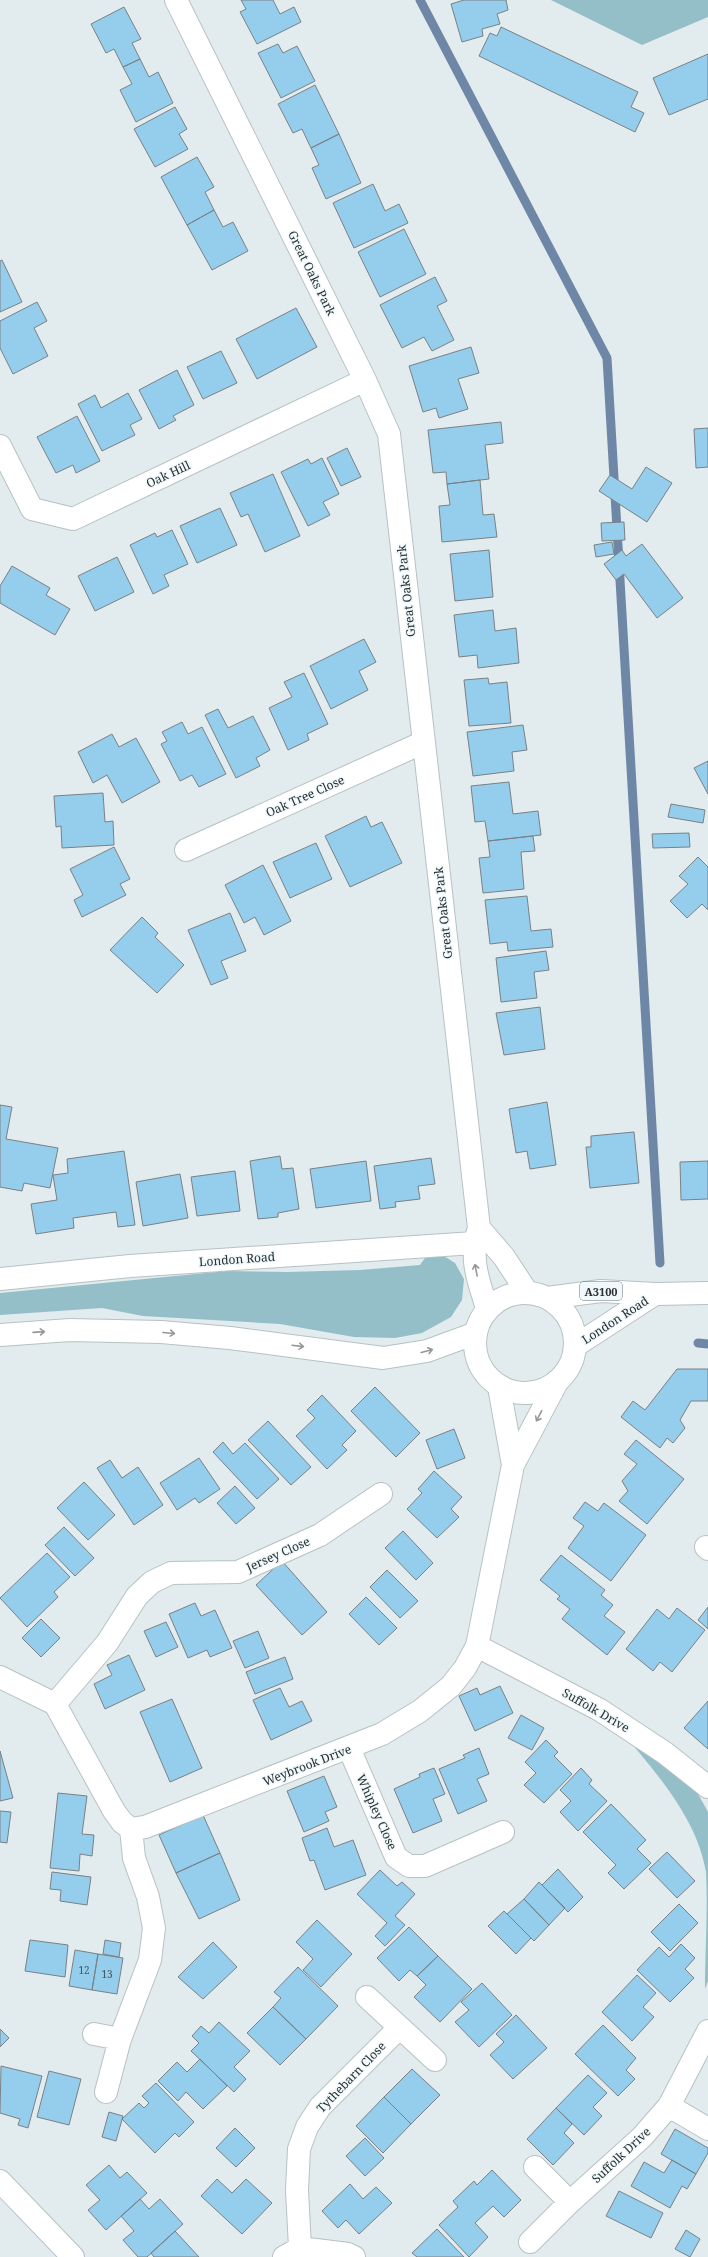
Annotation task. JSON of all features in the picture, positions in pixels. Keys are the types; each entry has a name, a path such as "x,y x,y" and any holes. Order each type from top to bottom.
{"main road":[{"name":"Great Oaks Park","path":"176,0 365,380 389,434 424,742 476,1236 476,1271 487,1308"},
{"name":"Oak Hill","path":"0,446 32,509 73,519 365,380"},
{"name":"Oak Tree Close","path":"186,850 424,742"},
{"name":"London Road","path":"0,1279 476,1236"},
{"path":"476,1236 504,1258 537,1295 563,1310 571,1325 575,1346 566,1371 556,1382 540,1393 524,1395 499,1387 488,1376 479,1364 475,1348 476,1333 487,1308 506,1297 537,1295"},
{"name":"London Road","path":"537,1295 601,1291 655,1294 708,1293"},
{"name":"London Road","path":"575,1346 655,1294"},
{"path":"0,1335 70,1330 161,1332 260,1342 383,1358 426,1351 476,1333"},
{"name":"Weybrook Drive","path":"131,1829 145,1827 350,1748 382,1734 420,1711 451,1686 466,1668 477,1646 513,1465 556,1382"},
{"name":"Weybrook Drive","path":"499,1387 513,1465"},
{"name":"Jersey Close","path":"56,1704 107,1643 137,1596 152,1582 171,1572 238,1572 320,1535 381,1494"},
{"name":"Suffolk Drive","path":"477,1646 600,1710 665,1753 708,1786"},
{"path":"0,1676 56,1704 114,1811 122,1822 131,1829 134,1858 148,1897 154,1928 150,1960 120,2039 106,2092"},
{"name":"Whipley Close","path":"350,1748 396,1856 409,1866 425,1866 503,1832"},
{"path":"367,1997 435,2060"},
{"name":"Tythebarn Close","path":"292,2252 297,2190 298,2149 307,2127 329,2097 400,2028"},
{"name":"Suffolk Drive","path":"530,2242 570,2202 642,2137 669,2106 708,2031"},
{"path":"94,2034 120,2039"},
{"path":"669,2106 708,2129"},
{"path":"535,2167 570,2202"},
{"path":"0,2181 73,2257"},
{"path":"292,2252 348,2254 354,2257"}],"shaded area":[{"path":"551,0 708,0 708,17 642,45"},
{"path":"439,1253 455,1263 464,1279 462,1300 451,1317 422,1333 395,1338 354,1337 280,1324 143,1316 102,1308 0,1315 0,1293 227,1271 287,1272 360,1270 420,1265 427,1255"},
{"path":"622,1732 697,1792 708,1812 708,1981 705,1989 707,1886 706,1872 701,1852 694,1833 673,1797"}],"building":[{"path":"241,0 273,0 280,14 294,7 301,22 257,44 240,12 246,9"},
{"path":"464,0 506,0 508,10 497,14 500,24 482,29 483,36 462,42 451,4"},
{"path":"124,7 141,39 132,43 140,59 123,67 114,49 106,53 91,24"},
{"path":"501,27 638,92 631,107 644,113 635,132 479,56 490,33 497,36"},
{"path":"278,44 283,53 297,46 315,81 281,98 258,53"},
{"path":"708,54 708,99 669,115 653,78"},
{"path":"140,59 149,77 158,72 173,103 136,122 120,90 132,84 123,67"},
{"path":"315,85 339,134 311,148 302,129 293,133 278,104"},
{"path":"175,107 187,129 179,134 188,149 155,167 134,129"},
{"path":"339,134 361,183 326,199 312,168 319,165 311,148"},
{"path":"197,157 214,187 205,192 214,210 187,225 161,177"},
{"path":"373,184 385,211 399,204 408,223 354,248 333,203"},
{"path":"214,210 223,227 233,222 248,251 212,270 187,225"},
{"path":"404,229 426,274 380,297 358,252"},
{"path":"2,260 22,302 0,312 0,261"},
{"path":"435,277 447,301 437,306 454,340 432,351 424,337 402,348 380,305"},
{"path":"37,302 47,321 34,328 48,356 13,374 0,348 0,321"},
{"path":"296,308 317,347 257,379 236,339"},
{"path":"471,347 479,373 458,379 468,409 439,418 436,408 423,412 409,366"},
{"path":"221,351 237,383 203,399 187,367"},
{"path":"177,370 194,405 173,416 176,420 159,429 139,390"},
{"path":"128,393 142,419 130,425 135,435 102,451 78,404 95,395 101,408"},
{"path":"77,416 100,461 76,473 73,465 56,473 37,437"},
{"path":"501,422 503,443 485,445 489,479 447,484 446,472 433,473 428,430"},
{"path":"708,428 708,467 696,468 694,429"},
{"path":"347,448 361,477 341,486 327,458"},
{"path":"322,458 339,494 323,502 330,515 308,526 281,472 308,459 311,464"},
{"path":"646,467 672,483 647,522 599,491 610,475 632,489"},
{"path":"273,474 300,536 265,552 248,514 241,517 230,493"},
{"path":"480,480 483,515 494,514 497,537 442,542 439,506 450,505 447,484"},
{"path":"220,508 237,545 197,563 180,526"},
{"path":"624,522 625,540 602,541 601,523"},
{"path":"172,530 188,564 164,575 169,586 153,594 130,545 155,533 157,537"},
{"path":"612,542 614,554 596,557 594,545"},
{"path":"642,544 683,598 657,618 624,574 616,580 604,564 622,550 626,556"},
{"path":"489,550 493,597 455,601 450,554"},
{"path":"117,557 134,592 95,611 78,576"},
{"path":"12,566 50,588 46,595 70,609 55,635 0,603 0,586"},
{"path":"493,610 495,631 516,628 519,663 478,668 477,655 459,657 454,615"},
{"path":"364,639 376,662 359,671 368,690 331,709 310,666"},
{"path":"304,673 328,724 307,734 309,740 288,750 269,708 292,697 284,682"},
{"path":"488,678 489,684 507,682 511,723 469,726 464,680"},
{"path":"218,709 228,728 253,716 270,750 256,758 260,766 236,778 205,715"},
{"path":"182,722 188,734 202,727 226,774 199,787 192,775 180,781 161,744 167,741 162,732"},
{"path":"523,725 527,750 512,752 514,771 473,776 467,732"},
{"path":"112,734 119,747 136,738 160,782 122,803 107,775 93,783 78,752"},
{"path":"708,761 708,794 694,768"},
{"path":"509,782 513,814 538,811 541,835 488,841 485,821 475,822 471,786"},
{"path":"103,793 105,822 113,821 114,845 62,848 61,826 56,827 54,796"},
{"path":"671,804 705,810 703,823 668,817"},
{"path":"366,816 371,827 382,822 402,863 350,887 325,836"},
{"path":"689,833 690,847 653,848 652,834"},
{"path":"533,836 535,851 521,852 524,889 483,893 479,858 490,857 488,841"},
{"path":"316,843 332,879 290,898 273,862"},
{"path":"114,847 130,879 120,884 126,895 82,917 74,900 83,895 70,869"},
{"path":"698,857 708,867 708,910 702,904 687,918 670,901 688,884 679,876"},
{"path":"263,865 291,921 264,935 255,917 244,923 225,885"},
{"path":"527,896 531,931 551,929 553,947 508,951 507,942 490,944 485,900"},
{"path":"230,913 246,951 221,961 228,978 211,985 188,930"},
{"path":"142,917 158,933 155,937 184,965 157,993 110,950"},
{"path":"546,951 549,970 534,972 537,998 501,1002 496,958"},
{"path":"540,1007 545,1049 504,1055 496,1013"},
{"path":"547,1102 556,1165 530,1169 527,1151 516,1153 509,1109"},
{"path":"0,1105 12,1107 6,1139 58,1148 50,1188 24,1183 22,1191 0,1187"},
{"path":"634,1132 639,1183 590,1188 586,1147 591,1147 591,1136"},
{"path":"124,1151 135,1225 118,1227 116,1212 73,1218 74,1228 36,1234 31,1204 57,1200 53,1175 68,1173 67,1159"},
{"path":"280,1156 282,1169 293,1168 299,1209 278,1213 278,1217 258,1219 250,1161"},
{"path":"431,1158 435,1184 418,1186 420,1199 395,1202 396,1207 380,1209 374,1166"},
{"path":"366,1161 371,1201 316,1208 310,1169"},
{"path":"708,1161 708,1199 681,1200 680,1162"},
{"path":"235,1171 240,1211 197,1216 191,1177"},
{"path":"180,1174 188,1218 143,1226 136,1182"},
{"path":"677,1369 708,1369 708,1401 691,1401 680,1420 685,1428 673,1443 667,1438 660,1448 621,1417 633,1401 645,1410"},
{"path":"375,1387 420,1433 396,1457 351,1411"},
{"path":"322,1395 356,1431 342,1445 347,1450 327,1469 296,1436 315,1418 307,1410"},
{"path":"268,1421 311,1467 291,1485 248,1440"},
{"path":"454,1429 465,1458 437,1469 426,1440"},
{"path":"636,1440 684,1479 647,1524 619,1501 628,1491 622,1481 637,1464 624,1454"},
{"path":"223,1442 233,1454 245,1443 279,1479 257,1499 213,1452"},
{"path":"199,1458 220,1489 199,1503 195,1498 177,1510 160,1483"},
{"path":"110,1460 122,1478 138,1467 163,1505 134,1525 97,1468"},
{"path":"434,1471 462,1497 451,1509 459,1517 437,1538 407,1509 422,1493 418,1489"},
{"path":"84,1482 115,1515 88,1540 57,1508"},
{"path":"235,1486 255,1508 236,1524 217,1503"},
{"path":"585,1502 598,1511 604,1503 646,1535 611,1581 568,1548 584,1526 573,1518"},
{"path":"64,1527 94,1558 75,1576 45,1545"},
{"path":"403,1531 433,1563 416,1580 385,1548"},
{"path":"47,1553 70,1577 54,1592 58,1597 27,1627 0,1598"},
{"path":"561,1555 605,1590 601,1595 613,1605 604,1616 625,1632 607,1655 562,1619 570,1609 557,1599 560,1596 540,1580"},
{"path":"282,1561 327,1612 302,1635 256,1585"},
{"path":"387,1570 418,1601 400,1618 370,1587"},
{"path":"366,1597 397,1628 379,1645 349,1614"},
{"path":"195,1603 201,1616 215,1610 232,1648 210,1657 207,1650 188,1658 169,1614"},
{"path":"708,1607 708,1629 698,1620"},
{"path":"677,1608 705,1630 672,1672 660,1662 653,1671 626,1649 657,1609 669,1619"},
{"path":"41,1619 60,1638 41,1657 22,1638"},
{"path":"166,1622 178,1647 156,1657 144,1631"},
{"path":"258,1631 269,1658 245,1668 233,1641"},
{"path":"129,1655 145,1690 105,1709 94,1684 112,1675 107,1665"},
{"path":"285,1657 293,1679 255,1694 246,1672"},
{"path":"500,1686 513,1713 475,1731 459,1696 477,1688 480,1695"},
{"path":"280,1688 289,1707 302,1701 312,1721 271,1740 253,1700"},
{"path":"172,1699 202,1768 170,1782 140,1712"},
{"path":"708,1701 708,1749 684,1728"},
{"path":"521,1715 544,1728 532,1750 508,1738"},
{"path":"546,1740 558,1752 554,1756 572,1774 544,1803 524,1785 536,1773 525,1762"},
{"path":"479,1748 489,1774 477,1779 487,1801 458,1814 439,1769 465,1758 463,1755"},
{"path":"0,1751 13,1798 0,1801"},
{"path":"434,1768 445,1794 433,1799 442,1821 413,1833 394,1789 420,1777 419,1774"},
{"path":"581,1768 592,1780 589,1784 607,1801 578,1831 560,1812 571,1801 560,1790"},
{"path":"324,1776 337,1807 325,1812 329,1821 304,1832 287,1791"},
{"path":"58,1793 87,1796 82,1834 94,1835 92,1856 80,1854 79,1871 50,1868"},
{"path":"611,1804 646,1840 637,1849 651,1863 624,1889 608,1873 616,1865 583,1832"},
{"path":"0,1811 11,1812 7,1843 0,1842"},
{"path":"203,1815 220,1853 176,1873 159,1835"},
{"path":"327,1828 334,1847 353,1840 366,1875 325,1890 314,1860 310,1861 302,1838"},
{"path":"667,1852 695,1881 677,1898 649,1869"},
{"path":"220,1853 240,1900 199,1919 176,1873"},
{"path":"558,1869 583,1897 568,1912 542,1885"},
{"path":"380,1870 397,1886 402,1882 415,1894 395,1916 405,1925 385,1946 375,1936 387,1923 357,1894"},
{"path":"52,1872 91,1877 87,1905 60,1901 61,1890 50,1889"},
{"path":"539,1882 565,1908 549,1925 524,1899"},
{"path":"524,1899 549,1925 534,1941 507,1914"},
{"path":"679,1904 698,1923 670,1951 651,1932"},
{"path":"504,1911 531,1938 516,1954 488,1926"},
{"path":"317,1920 352,1954 321,1987 303,1970 313,1959 296,1942"},
{"path":"409,1927 438,1956 417,1976 410,1970 399,1981 377,1958"},
{"path":"30,1940 68,1945 65,1977 25,1971"},
{"path":"105,1940 121,1943 119,1957 103,1954"},
{"path":"213,1942 237,1967 203,1999 178,1977"},
{"path":"681,1944 695,1958 685,1969 694,1978 670,2002 637,1970 659,1947 669,1957"},
{"path":"75,1950 98,1954 92,1990 69,1986"},
{"path":"98,1954 123,1958 117,1994 92,1990"},
{"path":"438,1956 472,1989 440,2022 414,1997 426,1985 417,1976"},
{"path":"298,1967 338,2006 306,2039 273,2007 281,1998 274,1992"},
{"path":"637,1975 656,1993 643,2007 654,2017 632,2041 602,2012"},
{"path":"482,1983 512,2015 479,2047 455,2022 469,2010 461,2002"},
{"path":"273,2007 306,2039 280,2065 247,2033"},
{"path":"516,2015 547,2048 513,2079 490,2055 504,2042 496,2034"},
{"path":"219,2022 250,2051 234,2067 246,2079 234,2092 191,2051 199,2043 192,2036 201,2026 209,2033"},
{"path":"603,2025 636,2058 626,2070 635,2079 618,2096 575,2054"},
{"path":"0,2029 9,2038 0,2047"},
{"path":"200,2059 227,2086 203,2109 186,2092 178,2101 158,2081 177,2062 187,2072"},
{"path":"1,2066 42,2076 28,2128 18,2125 20,2119 0,2113"},
{"path":"412,2069 440,2095 411,2124 384,2097"},
{"path":"49,2071 81,2079 69,2125 37,2117"},
{"path":"588,2075 607,2093 593,2107 602,2116 584,2135 556,2108"},
{"path":"156,2083 194,2122 179,2137 175,2133 155,2153 122,2119 139,2103 144,2108 149,2103 142,2096"},
{"path":"384,2097 411,2124 383,2153 356,2126"},
{"path":"556,2108 572,2124 564,2133 574,2143 553,2165 527,2139"},
{"path":"109,2112 123,2116 116,2141 102,2137"},
{"path":"235,2128 255,2148 236,2167 216,2148"},
{"path":"675,2129 708,2148 708,2153 696,2174 661,2154"},
{"path":"365,2138 384,2158 365,2176 346,2156"},
{"path":"672,2160 696,2174 687,2189 682,2186 670,2208 631,2186 644,2162 664,2173"},
{"path":"109,2165 120,2178 127,2172 147,2193 106,2230 88,2210 100,2200 86,2185"},
{"path":"492,2170 521,2200 504,2217 493,2206 475,2223 488,2237 469,2257 439,2225 458,2207 453,2201 474,2181 477,2185"},
{"path":"217,2179 232,2193 246,2179 272,2203 242,2234 201,2196"},
{"path":"350,2184 363,2199 376,2187 392,2203 359,2234 346,2220 338,2228 322,2211"},
{"path":"619,2191 663,2213 651,2238 606,2216"},
{"path":"140,2199 149,2209 160,2199 183,2224 147,2257 138,2257 123,2240 134,2231 121,2216"},
{"path":"437,2229 464,2257 417,2257 412,2253"},
{"path":"686,2230 700,2239 690,2257 675,2249"},
{"path":"175,2231 199,2257 154,2257 151,2253"}],"waterway":[{"path":"420,0 607,358 660,1263"},
{"path":"698,1343 708,1344"}]}
